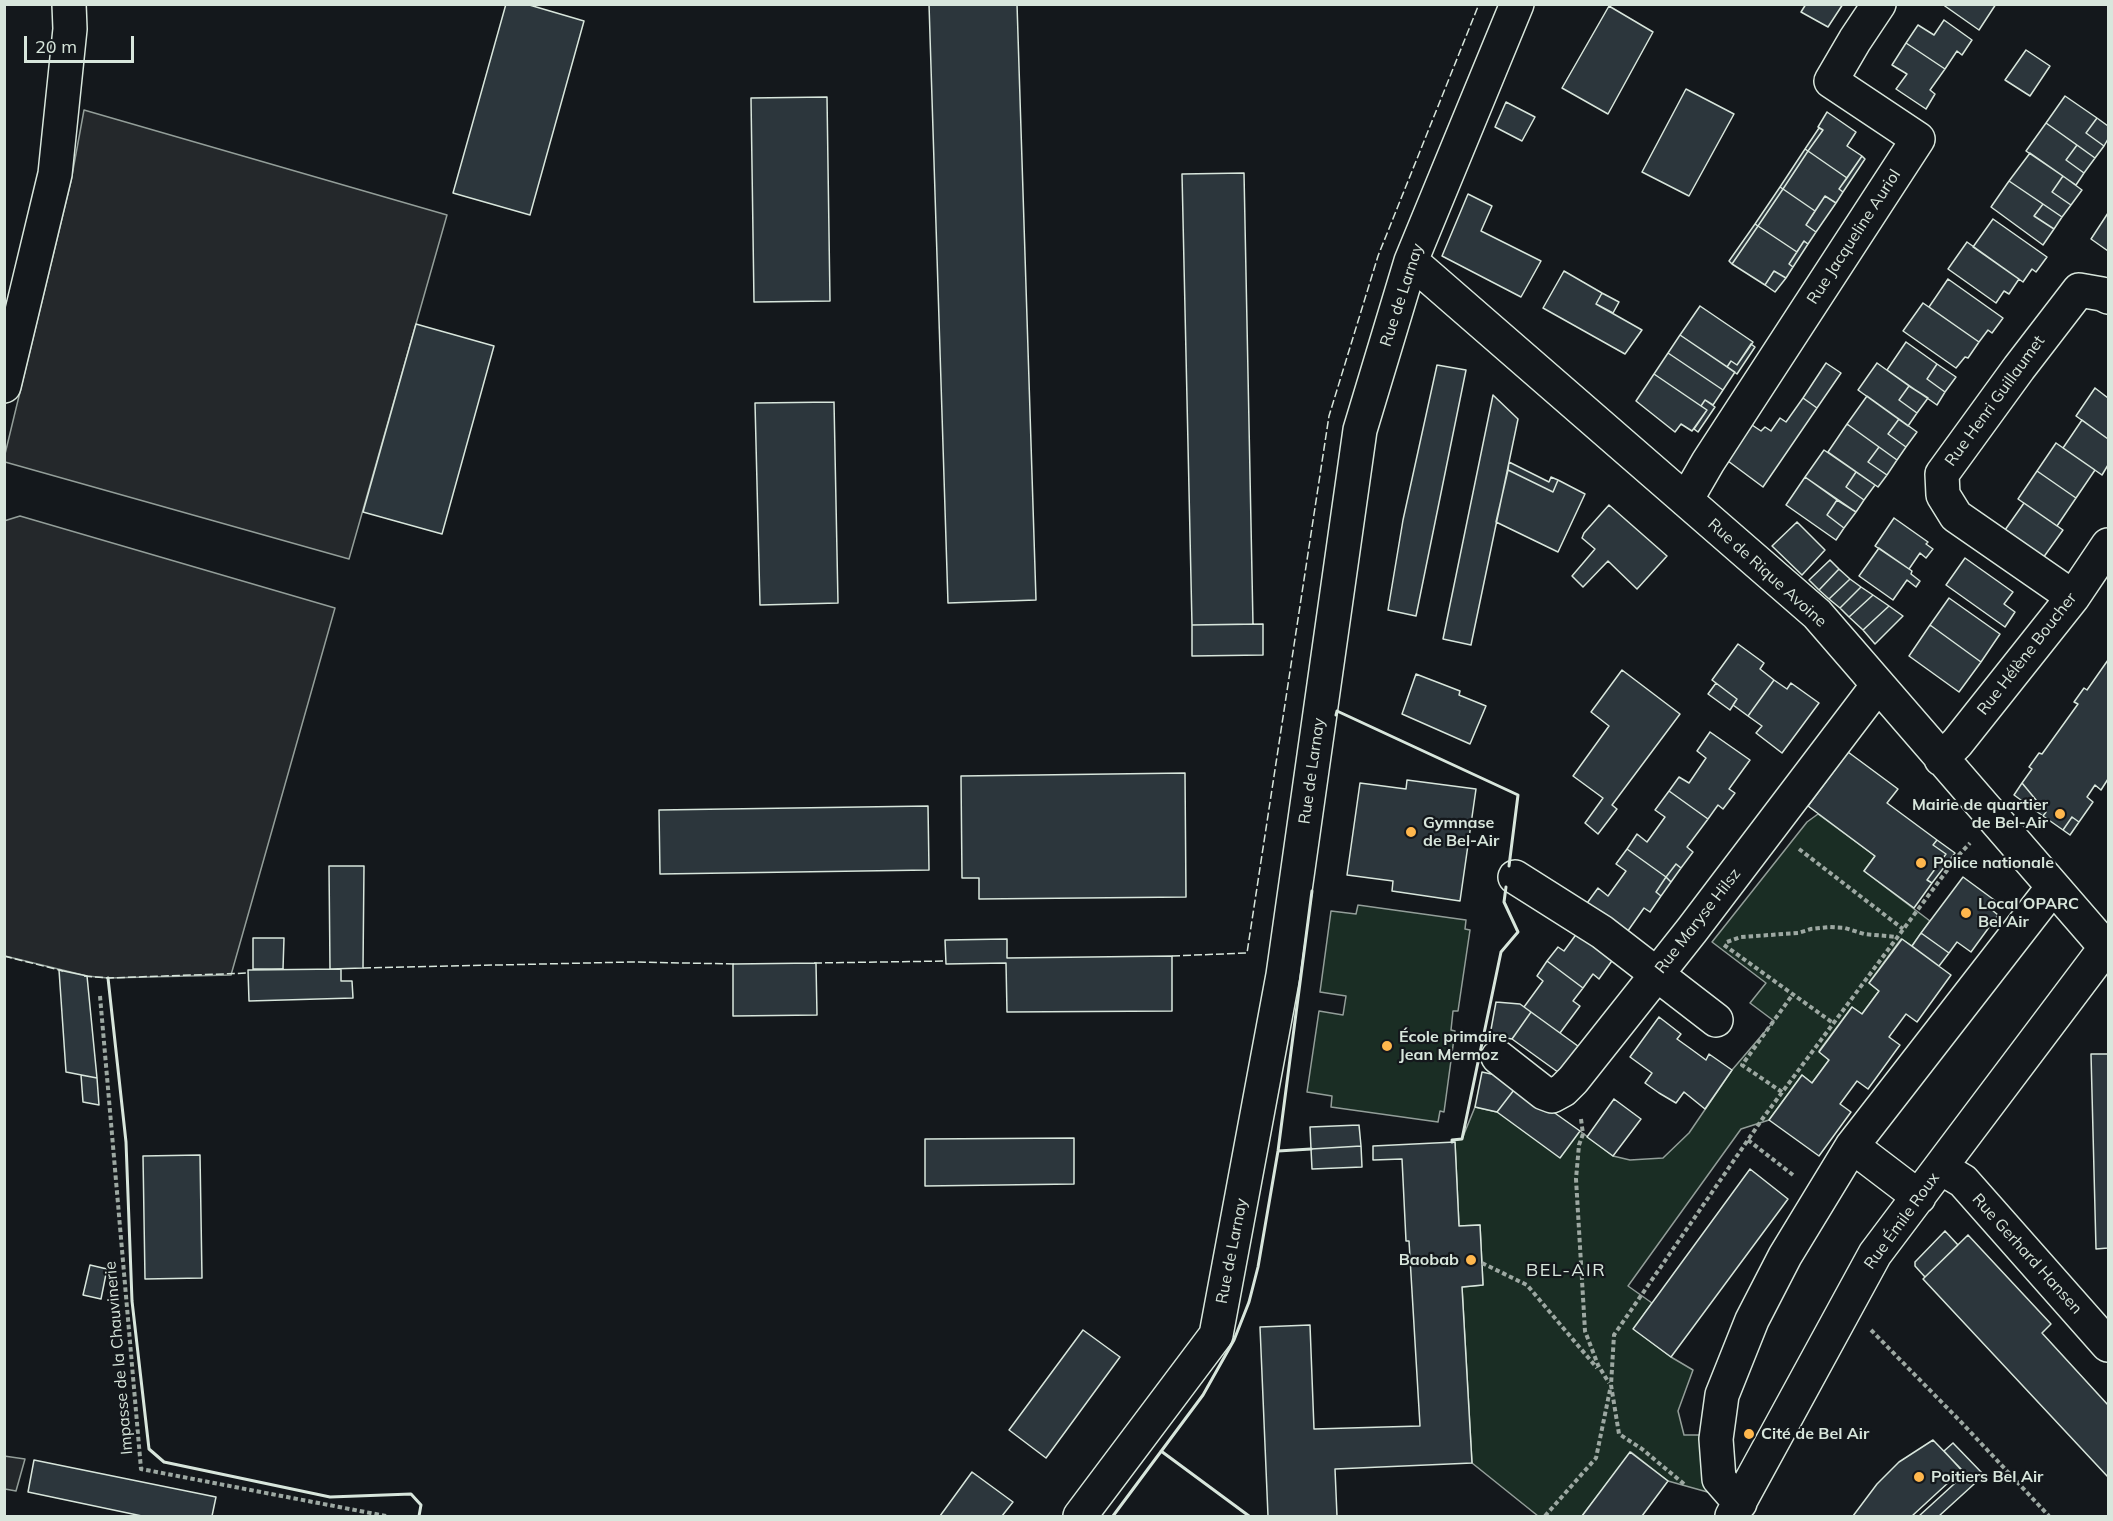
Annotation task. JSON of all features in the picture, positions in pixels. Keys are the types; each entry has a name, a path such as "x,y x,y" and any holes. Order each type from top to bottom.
{"street":[{"path":"4,386 56,174 70,29 69,4"},
{"name":"Rue de Larnay","path":"1080,1516 1216,1335 1283,975 1360,430 1411,261 1517,4"},
{"name":"Rue Jacqueline Auriol","path":"1686,500 1708,462 1918,139 1831,81 1879,4"},
{"name":"Rue de Rique Avoine","path":"1411,261 1817,614 2107,949"},
{"name":"Rue Henri Guillaumet","path":"2073,597 1956,516 1943,495 1942,474 2079,290 2109,297"},
{"name":"Rue Hélène Boucher","path":"1941,759 1957,743 2073,597 2109,545"},
{"name":"Rue Maryse Hilsz","path":"1498,1057 1549,1095 1559,1094 1574,1080 1878,685"},
{"path":"1515,878 1602,932 1716,1020"},
{"path":"1736,1510 1719,1479 1716,1439 1722,1395 1752,1320 1785,1256 1852,1146 2053,887"},
{"name":"Rue Émile Roux","path":"1736,1510 1875,1254 2107,949"},
{"path":"1852,1146 1918,1197"},
{"name":"Rue Gerhard Hansen","path":"1941,1168 1963,1181 2109,1345"}],"path":[{"path":"1545,1516 1596,1458 1611,1385 1614,1335 1782,1092 1957,857 1994,819"},
{"path":"1796,846 1903,929"},
{"path":"1722,944 1741,937 1797,933 1830,927 1845,928 1864,934 1897,937"},
{"path":"1722,944 1727,936"},
{"path":"1722,944 1833,1023"},
{"path":"1782,1092 1742,1065 1793,994"},
{"name":"Impasse de la Chauvinerie","path":"100,996 141,1469 386,1516"},
{"path":"1574,1080 1576,1103 1583,1134 1579,1145 1576,1179 1585,1331 1598,1365 1611,1385 1619,1434 1642,1449 1684,1484"},
{"path":"1748,1140 1822,1197"},
{"path":"1482,1263 1527,1285 1611,1385"},
{"path":"1847,1305 2049,1516"}],"green space":[{"path":"1818,814 1875,856 1864,871 1930,921 1912,946 1901,939 1869,983 1879,991 1862,1014 1852,1007 1819,1051 1829,1060 1812,1083 1802,1075 1769,1120 1741,1129 1628,1286 1652,1303 1634,1329 1671,1357 1693,1370 1678,1411 1684,1435 1705,1435 1711,1493 1668,1481 1631,1452 1582,1516 1538,1516 1472,1463 1462,1287 1483,1285 1480,1225 1459,1226 1455,1142 1452,1140 1462,1139 1475,1107 1580,1131 1613,1156 1630,1160 1663,1158 1689,1133 1732,1070 1774,1021 1750,1003 1766,983 1712,942 1807,822"},
{"path":"1358,905 1466,920 1465,929 1470,930 1458,1011 1453,1011 1451,1030 1455,1031 1444,1112 1440,1111 1438,1122 1331,1107 1332,1096 1307,1092 1319,1011 1343,1015 1346,996 1320,992 1331,911 1356,914"}],"shaded area":[{"path":"84,110 447,215 349,559 5,462 5,454 71,181"},
{"path":"20,516 335,608 231,975 108,978 87,976 5,956 4,521"},
{"path":"4,1456 25,1459 16,1491 5,1489"}],"building":[{"path":"506,4 526,4 584,21 530,215 453,193"},
{"path":"929,4 1017,4 1036,600 948,603"},
{"path":"1806,4 1843,4 1828,27 1801,12"},
{"path":"1942,4 1996,4 1979,30"},
{"path":"1609,6 1653,32 1608,114 1562,88"},
{"path":"1944,20 1972,40 1962,55 1957,51 1945,69 1906,43 1918,25 1934,35"},
{"path":"1906,43 1945,69 1930,90 1935,94 1926,109 1896,89 1907,74 1892,65"},
{"path":"2026,50 2050,66 2030,96 2005,80"},
{"path":"1686,89 1734,114 1689,196 1642,172"},
{"path":"2065,96 2097,118 2086,133 2104,146 2095,158 2046,123"},
{"path":"827,97 830,301 754,302 751,98"},
{"path":"1506,102 1535,117 1522,141 1495,127"},
{"path":"1827,112 1856,132 1847,146 1862,156 1847,178 1808,151 1823,130 1818,127"},
{"path":"2097,118 2108,126 2108,139 2104,146 2086,133"},
{"path":"2046,123 2077,145 2066,160 2084,173 2076,185 2026,151"},
{"path":"1819,128 1823,130 1808,151 1805,149"},
{"path":"2077,145 2095,158 2084,173 2066,160"},
{"path":"1805,149 1808,151 1783,189 1780,187"},
{"path":"1808,151 1847,178 1839,189 1843,192 1836,203 1825,196 1815,211 1783,189"},
{"path":"2030,153 2063,176 2052,192 2071,205 2062,217 2009,181"},
{"path":"1862,156 1865,159 1843,192 1839,189"},
{"path":"1244,173 1253,624 1192,625 1182,174"},
{"path":"2063,176 2082,190 2071,205 2052,192"},
{"path":"2009,181 2043,204 2034,216 2054,229 2043,245 1991,207"},
{"path":"1780,187 1783,189 1758,226 1755,224"},
{"path":"1783,189 1815,211 1806,225 1816,232 1808,244 1804,241 1797,252 1758,226"},
{"path":"1468,194 1492,206 1481,231 1541,261 1521,297 1442,256"},
{"path":"1825,196 1836,203 1816,232 1806,225"},
{"path":"2043,204 2062,217 2054,229 2034,216"},
{"path":"2108,213 2108,251 2091,239"},
{"path":"1993,219 2047,257 2036,272 2032,269 2023,282 1973,247"},
{"path":"1755,224 1758,226 1732,264 1729,261"},
{"path":"1758,226 1797,252 1789,264 1793,267 1786,278 1774,271 1765,285 1732,264"},
{"path":"1804,241 1808,244 1793,267 1789,264"},
{"path":"1967,242 2019,279 2009,294 2004,291 1996,303 1948,269"},
{"path":"1564,271 1602,293 1596,304 1642,330 1625,354 1543,308"},
{"path":"1774,271 1786,278 1775,292 1765,285"},
{"path":"1948,279 2003,318 1992,333 1988,330 1979,342 1929,307"},
{"path":"1602,293 1619,302 1613,313 1596,304"},
{"path":"1923,303 1979,342 1968,358 1965,357 1956,368 1903,331"},
{"path":"1700,306 1753,342 1737,365 1731,361 1727,367 1680,335"},
{"path":"416,324 494,346 442,534 363,512"},
{"path":"1680,335 1735,372 1723,390 1668,353"},
{"path":"1906,342 1937,364 1927,379 1945,392 1937,405 1887,370"},
{"path":"1751,344 1755,347 1737,374 1727,367 1731,361 1737,365"},
{"path":"1668,353 1723,390 1713,405 1705,400 1701,406 1654,374"},
{"path":"1826,363 1841,373 1817,408 1803,398"},
{"path":"1877,363 1909,386 1899,400 1917,413 1908,426 1858,390"},
{"path":"1937,364 1956,377 1945,392 1927,379"},
{"path":"1437,365 1466,370 1416,616 1388,610 1403,520"},
{"path":"1654,374 1707,410 1692,431 1681,424 1675,432 1636,401"},
{"path":"1909,386 1928,398 1917,413 1899,400"},
{"path":"2095,388 2108,398 2108,439 2076,416"},
{"path":"1493,395 1518,419 1471,645 1443,639"},
{"path":"1867,396 1899,419 1888,434 1906,447 1897,460 1847,424"},
{"path":"1803,398 1817,408 1763,487 1728,461 1752,425 1761,431 1765,427 1771,431 1780,418 1786,422"},
{"path":"1705,400 1715,407 1698,432 1694,429 1707,410 1701,406"},
{"path":"834,402 838,603 760,605 755,403"},
{"path":"1899,419 1917,432 1906,447 1888,434"},
{"path":"2082,420 2108,439 2108,465 2102,475 2063,448"},
{"path":"1847,424 1879,447 1868,462 1887,475 1878,487 1828,452"},
{"path":"2056,443 2095,470 2076,498 2037,471"},
{"path":"1879,447 1897,460 1887,475 1868,462"},
{"path":"1824,450 1856,472 1846,487 1864,500 1856,512 1805,477"},
{"path":"1509,462 1549,482 1551,477 1558,480 1553,492 1508,470"},
{"path":"1508,470 1553,492 1558,480 1585,494 1558,552 1496,522"},
{"path":"2037,471 2076,498 2057,526 2018,499"},
{"path":"1856,472 1875,485 1864,500 1846,487"},
{"path":"1805,477 1837,500 1827,515 1844,528 1836,540 1786,505"},
{"path":"1837,500 1856,512 1844,528 1827,515"},
{"path":"2024,503 2063,530 2043,558 2005,530"},
{"path":"1609,505 1667,556 1637,589 1608,561 1583,587 1572,576 1595,549 1582,538 1584,533"},
{"path":"1894,518 1928,542 1926,544 1933,549 1926,558 1920,553 1909,569 1875,546"},
{"path":"1797,522 1825,550 1802,575 1772,546"},
{"path":"1879,548 1912,571 1911,574 1920,581 1916,587 1907,580 1893,600 1859,576"},
{"path":"1965,558 2013,592 2004,604 2015,612 2005,627 1946,585"},
{"path":"1830,560 1839,569 1819,590 1809,580"},
{"path":"1839,569 1850,579 1829,599 1819,590"},
{"path":"1850,579 1861,587 1840,608 1829,599"},
{"path":"1861,587 1873,595 1849,617 1840,608"},
{"path":"1873,595 1889,606 1863,630 1849,617"},
{"path":"1949,598 2000,634 1981,662 1930,625"},
{"path":"1889,606 1903,616 1875,644 1863,630"},
{"path":"1263,624 1263,655 1192,656 1192,625"},
{"path":"1930,625 1981,662 1959,692 1909,656"},
{"path":"1738,644 1764,663 1760,669 1774,680 1748,716 1733,705 1737,699 1712,680"},
{"path":"2108,660 2108,779 2101,790 2095,785 2087,797 2093,802 2079,822 2072,817 2063,830 2043,816 2046,812 2022,783 2032,769 2029,767 2039,753 2042,754 2078,704 2074,702 2084,688 2087,690"},
{"path":"1622,670 1680,714 1612,805 1617,809 1598,834 1585,823 1603,798 1573,776 1609,726 1591,712"},
{"path":"1416,674 1460,691 1459,695 1486,706 1470,744 1402,714"},
{"path":"1774,680 1787,689 1791,683 1819,703 1782,753 1756,733 1762,726 1748,716"},
{"path":"1716,683 1737,699 1730,710 1708,694"},
{"path":"1710,732 1750,760 1729,789 1735,793 1723,809 1718,805 1708,819 1669,791 1679,777 1689,783 1706,758 1697,751"},
{"path":"1848,752 1898,789 1887,803 1937,840 1933,845 1946,854 1927,880 1932,883 1914,908 1864,871 1875,856 1808,806"},
{"path":"1185,773 1186,897 979,899 979,878 962,878 961,776"},
{"name":"Gymnase de Bel-Air","path":"1407,780 1476,789 1460,901 1392,891 1393,881 1347,875 1360,783 1406,789"},
{"path":"2022,783 2046,812 2043,816 2014,795"},
{"path":"1669,791 1708,819 1687,847 1693,852 1681,868 1676,864 1666,877 1627,849 1637,834 1647,842 1665,817 1655,810"},
{"path":"928,806 929,870 660,874 659,810"},
{"path":"2072,817 2079,822 2070,835 2063,830"},
{"path":"1937,840 1955,853 1932,883 1927,880 1946,854 1933,845"},
{"path":"1627,849 1666,877 1656,892 1661,896 1650,912 1644,908 1625,935 1585,906 1598,888 1608,896 1626,871 1616,864"},
{"path":"1676,864 1681,868 1671,882 1666,877"},
{"path":"329,866 364,866 363,968 330,969"},
{"path":"1666,877 1671,882 1661,896 1656,892"},
{"name":"Local OPARC Bel Air","path":"1963,877 1997,902 1992,910 1998,915 1971,952 1957,942 1949,953 1921,933"},
{"path":"1583,925 1619,951 1599,979 1593,974 1583,988 1547,961 1558,947 1564,951"},
{"path":"1921,933 1949,953 1939,966 1912,946"},
{"path":"253,938 284,938 283,969 253,969"},
{"path":"1007,939 1007,958 1172,956 1172,1011 1007,1012 1006,963 946,964 945,940"},
{"path":"1902,939 1951,975 1917,1022 1906,1014 1889,1037 1900,1045 1868,1089 1857,1081 1840,1104 1851,1112 1819,1156 1769,1120 1802,1075 1812,1083 1829,1060 1819,1052 1852,1007 1862,1014 1879,991 1869,983"},
{"path":"1547,961 1583,988 1573,1001 1580,1006 1560,1033 1524,1007 1543,981 1537,976"},
{"path":"816,963 817,1015 733,1016 733,964"},
{"path":"341,969 341,981 352,981 353,998 249,1001 248,970"},
{"path":"59,970 87,976 97,1078 66,1072"},
{"path":"1496,1002 1520,1004 1531,1012 1512,1039 1490,1035"},
{"path":"1531,1012 1582,1049 1562,1075 1512,1039"},
{"path":"1659,1017 1681,1034 1677,1039 1706,1060 1709,1054 1732,1070 1705,1109 1684,1092 1676,1103 1659,1093 1645,1083 1652,1073 1630,1057"},
{"path":"2091,1054 2108,1054 2108,1248 2096,1249"},
{"path":"1482,1072 1505,1077 1517,1086 1497,1112 1475,1107"},
{"path":"81,1075 97,1078 99,1105 83,1102"},
{"path":"1517,1086 1580,1131 1560,1158 1497,1112"},
{"path":"1614,1099 1641,1119 1613,1156 1587,1137"},
{"path":"1359,1125 1361,1146 1311,1149 1310,1127"},
{"path":"1074,1138 1074,1184 925,1186 925,1139"},
{"path":"1455,1142 1459,1226 1480,1225 1483,1285 1462,1287 1472,1463 1335,1469 1337,1516 1268,1516 1260,1327 1310,1325 1314,1429 1420,1426 1402,1159 1373,1160 1373,1146"},
{"path":"1361,1146 1362,1167 1312,1169 1311,1149"},
{"path":"200,1155 202,1278 145,1279 143,1156"},
{"path":"1750,1169 1788,1199 1671,1357 1633,1329"},
{"path":"1945,1231 1958,1245 1925,1277 1915,1266 1915,1262"},
{"path":"1968,1235 2051,1324 2042,1333 2108,1405 2108,1477 1923,1279"},
{"path":"90,1265 107,1269 101,1299 83,1295"},
{"path":"1083,1330 1120,1357 1046,1458 1009,1430"},
{"name":"Poitiers Bel Air","path":"1933,1440 1962,1470 1912,1516 1853,1516 1877,1484 1899,1462"},
{"path":"1953,1443 1984,1475 1939,1516 1919,1516 1965,1474 1944,1451"},
{"path":"1630,1452 1668,1481 1642,1516 1582,1516"},
{"path":"34,1460 216,1497 212,1516 142,1516 28,1492"},
{"path":"972,1472 1013,1502 1002,1516 940,1516"}],"fence":[{"path":"1172,956 1247,953 1329,416 1378,256 1479,4"},
{"path":"4,956 63,971"},
{"path":"814,963 946,961"},
{"path":"363,968 632,962 736,964"},
{"path":"84,976 108,978 249,973"}],"wall":[{"path":"1336,715 1337,711 1518,795 1509,866"},
{"path":"1452,1142 1452,1140 1462,1139 1501,952 1518,932 1504,902 1506,887"},
{"path":"1113,1516 1203,1395 1234,1340 1249,1302 1258,1267 1278,1151 1312,891"},
{"path":"108,978 126,1142 132,1301 149,1449 164,1462 330,1497 411,1494 421,1505 419,1516"},
{"path":"1278,1151 1311,1149"},
{"path":"1161,1451 1249,1516"}],"place":[{"name":"Mairie de quartier de Bel-Air","path":"2060,814"},
{"name":"Gymnase de Bel-Air","path":"1411,832"},
{"name":"Police nationale","path":"1921,863"},
{"name":"Local OPARC Bel Air","path":"1966,913"},
{"name":"École primaire Jean Mermoz","path":"1387,1046"},
{"name":"Baobab","path":"1471,1260"},
{"name":"Cité de Bel Air","path":"1749,1434"},
{"name":"Poitiers Bel Air","path":"1919,1477"}],"district":[{"name":"BEL-AIR","path":"1566,1271"}]}
